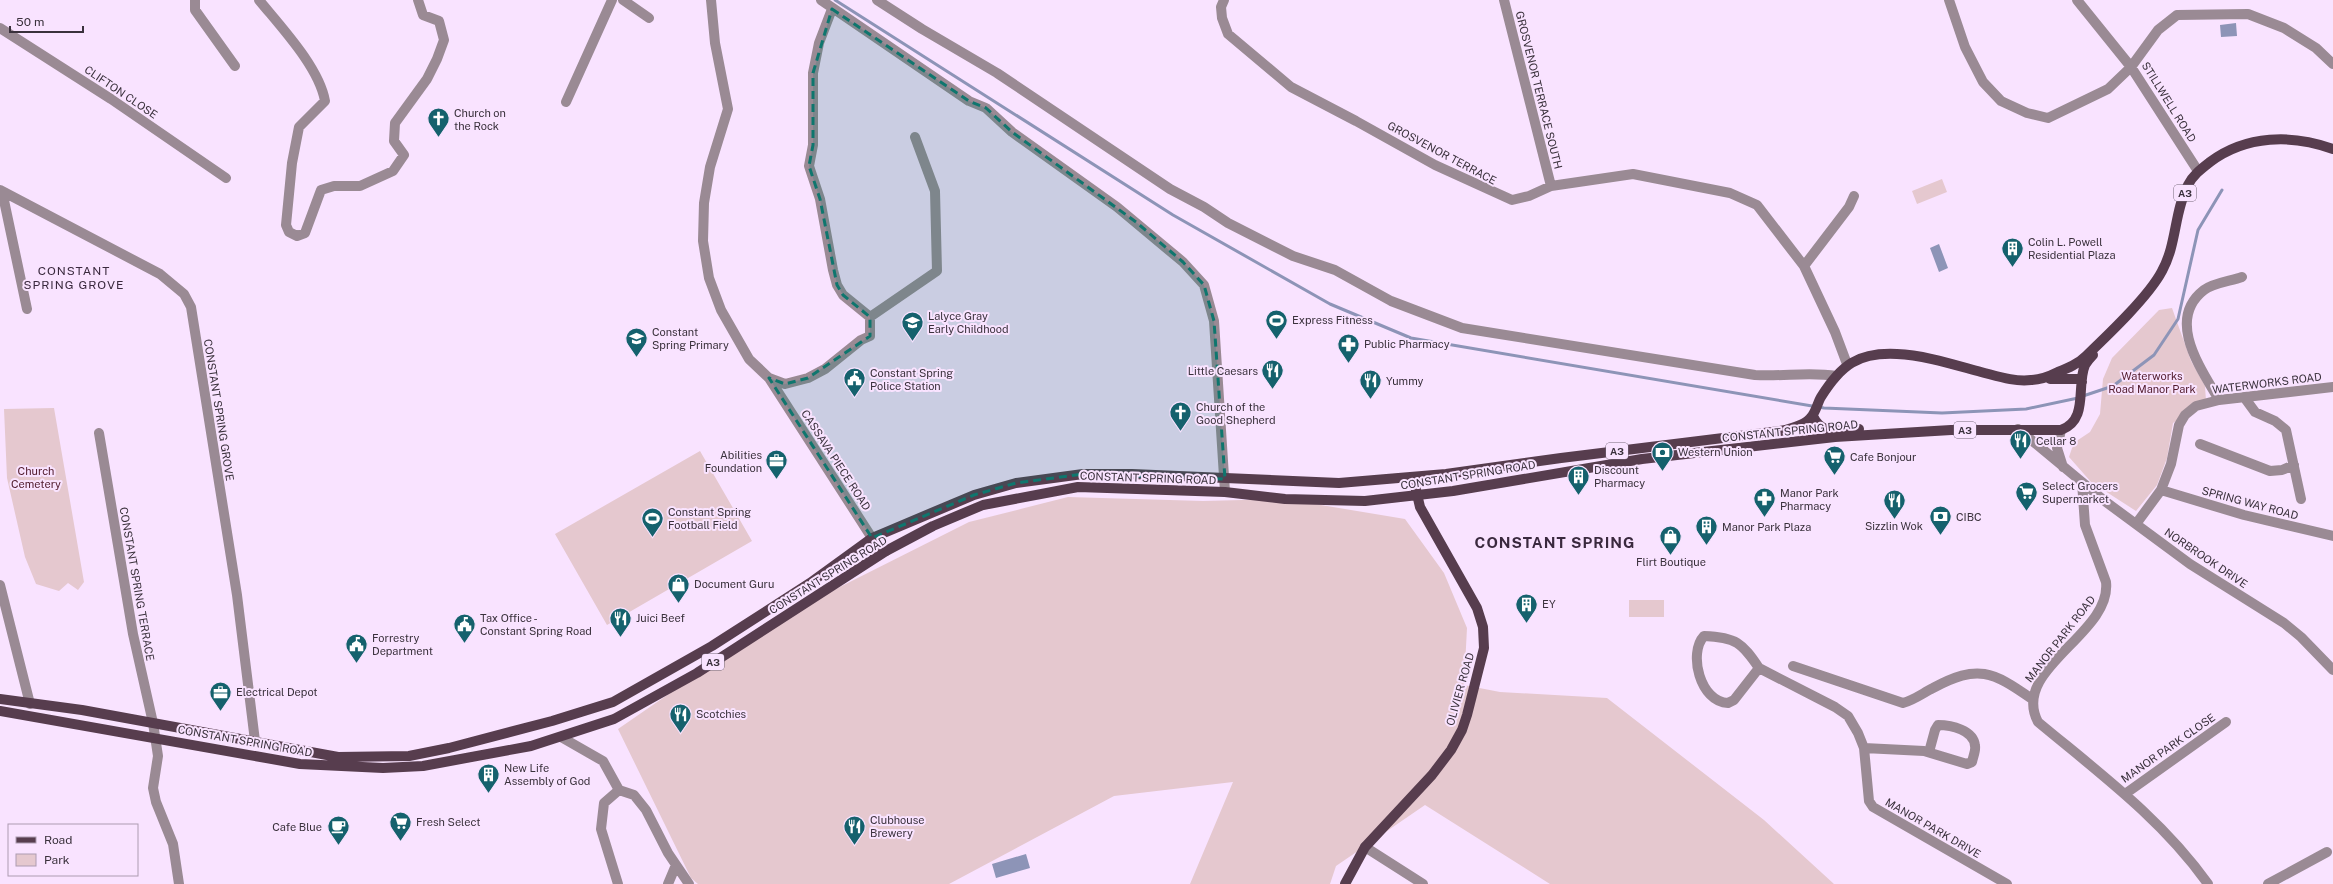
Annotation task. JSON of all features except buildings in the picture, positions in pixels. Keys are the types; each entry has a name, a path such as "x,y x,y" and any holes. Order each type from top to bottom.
{"main road":[{"name":"CONSTANT SPRING ROAD","path":"0,699 82,710 338,757 409,756 449,748 577,714 613,702 712,646 810,584 872,538 974,495 1016,483 1082,474 1132,474 1338,483 1413,477 1780,431 1793,428 1813,414 1821,397 1836,376 1847,364 1866,357 1897,354 1942,361 2012,380 2036,380 2077,363 2105,337 2153,286 2163,271 2173,248 2181,203 2188,185 2198,171 2219,155 2256,140 2280,139 2320,144 2333,149"},
{"name":"CONSTANT SPRING ROAD","path":"0,711 300,764 383,768 451,762 531,746 614,719 697,673 886,552 933,526 983,505 1078,487 1225,492 1285,499 1365,501 1416,496 1642,459 1835,437 1951,430 2061,430 2072,423 2079,411 2081,386 2085,366 2105,337"},
{"path":"2036,380 2061,378 2078,379 2081,386"},
{"path":"1813,414 1817,425 1824,430 1951,430"},
{"name":"OLIVIER ROAD","path":"1345,884 1365,846 1422,785 1451,750 1464,725 1484,648 1483,627 1477,608 1420,507 1416,496 1413,477"}],"street":[{"path":"195,0 195,10 235,66"},
{"path":"259,0 307,63 322,87 325,102 299,127 295,145 286,225 289,232 297,236 305,233 321,190 334,186 360,186 393,171 404,156 394,141 395,123 427,79 444,40 439,21 423,15 418,0"},
{"path":"566,102 612,0"},
{"path":"623,0 649,18"},
{"name":"CASSAVA PIECE ROAD","path":"711,0 715,43 728,109 710,167 704,202 703,241 709,278 721,310 749,359 769,378 872,538 886,552"},
{"path":"821,0 969,101 986,108 1012,132 1136,222 1183,262 1204,285 1214,321 1225,492"},
{"path":"876,0 922,29 998,73 1170,188 1228,223 1293,256 1335,270 1398,304 1462,328 1755,375 1777,377 1811,373 1836,376"},
{"name":"GROSVENOR TERRACE","path":"1224,0 1221,6 1222,18 1228,34 1291,87 1356,120 1435,165 1512,200 1529,196 1551,186 1633,174 1730,193 1757,205 1804,266 1835,332 1847,364"},
{"name":"GROSVENOR TERRACE SOUTH","path":"1504,0 1551,186"},
{"path":"1949,0 1965,47 1983,82 2001,101 2027,114 2048,118 2080,104 2108,89 2131,67 2077,0"},
{"path":"832,8 819,43 813,73 813,145 809,166 820,199 832,270 837,285 843,295 870,317 937,271 935,191 915,137"},
{"name":"STILLWELL ROAD","path":"2198,171 2131,67 2158,30 2177,15 2248,14 2284,28 2316,48 2333,64"},
{"name":"CLIFTON CLOSE","path":"0,28 111,99 226,178"},
{"path":"1,190 27,309"},
{"name":"CONSTANT SPRING GROVE","path":"1,190 160,274 184,294 191,307 237,595 255,741"},
{"path":"1804,266 1850,207 1854,196"},
{"path":"2220,400 2189,343 2187,329 2189,314 2195,301 2205,290 2242,277"},
{"name":"CASSAVA PIECE ROAD","path":"769,378 785,384 808,378 825,369 861,340 870,336 870,317"},
{"name":"WATERWORKS ROAD","path":"2136,524 2161,490 2171,464 2179,425 2185,415 2196,406 2220,400 2333,386"},
{"path":"2244,397 2255,412 2275,420 2286,430 2301,499"},
{"name":"NORBROOK DRIVE","path":"2018,429 2082,482 2190,564 2284,623 2301,637 2333,670"},
{"path":"2061,430 2057,448 2063,467"},
{"name":"CONSTANT SPRING TERRACE","path":"99,434 133,634 153,723 158,756 153,788 156,802 173,844 179,884"},
{"path":"2200,444 2270,471 2282,470 2294,465"},
{"name":"MANOR PARK ROAD","path":"2082,482 2085,525 2106,582 2106,596 2099,610 2038,683 2032,698 2032,707 2038,722 2125,794 2167,833 2208,884"},
{"name":"SPRING WAY ROAD","path":"2161,490 2244,515 2333,536"},
{"path":"0,584 30,704"},
{"path":"1704,636 1730,639 1745,647 1759,668 1734,700 1728,703 1721,703 1708,693 1701,683 1698,672 1700,640 1704,636"},
{"path":"1793,666 1859,690 1903,703 1911,701 1942,683 1972,673 1991,674 2032,698"},
{"name":"MANOR PARK DRIVE","path":"1759,668 1835,707 1848,716 1858,732 1864,748 1869,801 1873,806 2007,884"},
{"name":"MANOR PARK CLOSE","path":"2125,794 2226,722"},
{"path":"1864,748 1929,752 1967,764 1972,762 1975,746 1972,736 1966,732 1946,725 1938,725 1935,730 1929,752"},
{"path":"561,737 603,761 619,790 634,795 646,810 676,865 689,884"},
{"path":"618,884 601,829 604,803 619,790"},
{"path":"1365,846 1423,884"},
{"path":"2268,884 2327,852"},
{"path":"668,884 676,865"}],"highlighted area":[{"path":"832,9 969,101 986,108 1012,132 1136,222 1183,262 1204,285 1214,321 1225,479 1083,474 1016,483 974,495 872,538 769,378 785,384 808,378 870,336 870,317 843,295 837,285 820,199 809,166 813,145 813,73"}],"green space":[{"path":"1942,179 1947,192 1917,204 1912,191"},
{"name":"Waterworks Road Manor Park","path":"2172,308 2191,361 2205,386 2206,401 2173,423 2167,458 2157,485 2136,511 2091,482 2069,457 2072,448 2078,440 2090,432 2100,414 2103,379 2112,358 2159,310"},
{"name":"Church Cemetery","path":"54,408 84,582 78,590 68,583 59,591 36,584 25,557 7,478 4,409"},
{"name":"Constant Spring Football Field","path":"700,451 752,541 607,625 555,534"},
{"path":"1068,497 1203,501 1285,499 1405,519 1444,573 1467,628 1464,685 1500,692 1607,698 1764,820 1834,884 1550,884 1425,805 1336,866 1330,884 1190,884 1233,782 1114,796 949,884 698,884 691,878 618,729 750,638 806,604 969,522"},
{"path":"1629,600 1664,600 1664,617 1629,617"}],"water":[{"path":"2236,23 2237,36 2221,37 2220,25"},
{"path":"1939,244 1948,268 1939,272 1930,248"},
{"path":"1026,854 1030,868 996,878 992,864"}],"waterway":[{"path":"835,0 1173,215 1330,304 1411,338 1824,408 1942,413 2026,409 2078,398"},
{"path":"2083,396 2113,386 2154,355 2178,319 2198,230 2222,190"}],"place":[{"name":"Church on the Rock","path":"439,138"},
{"name":"Colin L. Powell Residential Plaza","path":"2012,268"},
{"name":"Express Fitness","path":"1276,340"},
{"name":"Lalyce Gray Early Childhood","path":"913,342"},
{"name":"Constant Spring Primary","path":"637,358"},
{"name":"Public Pharmacy","path":"1348,364"},
{"name":"Little Caesars","path":"1273,390"},
{"name":"Constant Spring Police Station","path":"854,398"},
{"name":"Yummy","path":"1370,400"},
{"name":"Church of the Good Shepherd","path":"1180,432"},
{"name":"Cellar 8","path":"2020,460"},
{"name":"Western Union","path":"1663,472"},
{"name":"Cafe Bonjour","path":"1835,476"},
{"name":"Abilities Foundation","path":"777,480"},
{"name":"Discount Pharmacy","path":"1579,496"},
{"name":"Select Grocers Supermarket","path":"2027,512"},
{"name":"Manor Park Pharmacy","path":"1764,518"},
{"name":"Sizzlin Wok","path":"1894,520"},
{"name":"CIBC","path":"1941,536"},
{"name":"Constant Spring Football Field","path":"653,538"},
{"name":"Manor Park Plaza","path":"1707,546"},
{"name":"Flirt Boutique","path":"1671,556"},
{"name":"Document Guru","path":"679,604"},
{"name":"EY","path":"1526,624"},
{"name":"Juici Beef","path":"620,638"},
{"name":"Tax Office - Constant Spring Road","path":"465,644"},
{"name":"Forrestry Department","path":"357,664"},
{"name":"Electrical Depot","path":"221,712"},
{"name":"Scotchies","path":"680,734"},
{"name":"New Life Assembly of God","path":"489,794"},
{"name":"Fresh Select","path":"401,842"},
{"name":"Cafe Blue","path":"338,846"},
{"name":"Clubhouse Brewery","path":"855,846"}],"district":[{"name":"CONSTANT SPRING GROVE","path":"74,278"},
{"name":"CONSTANT SPRING","path":"1555,542"}]}
